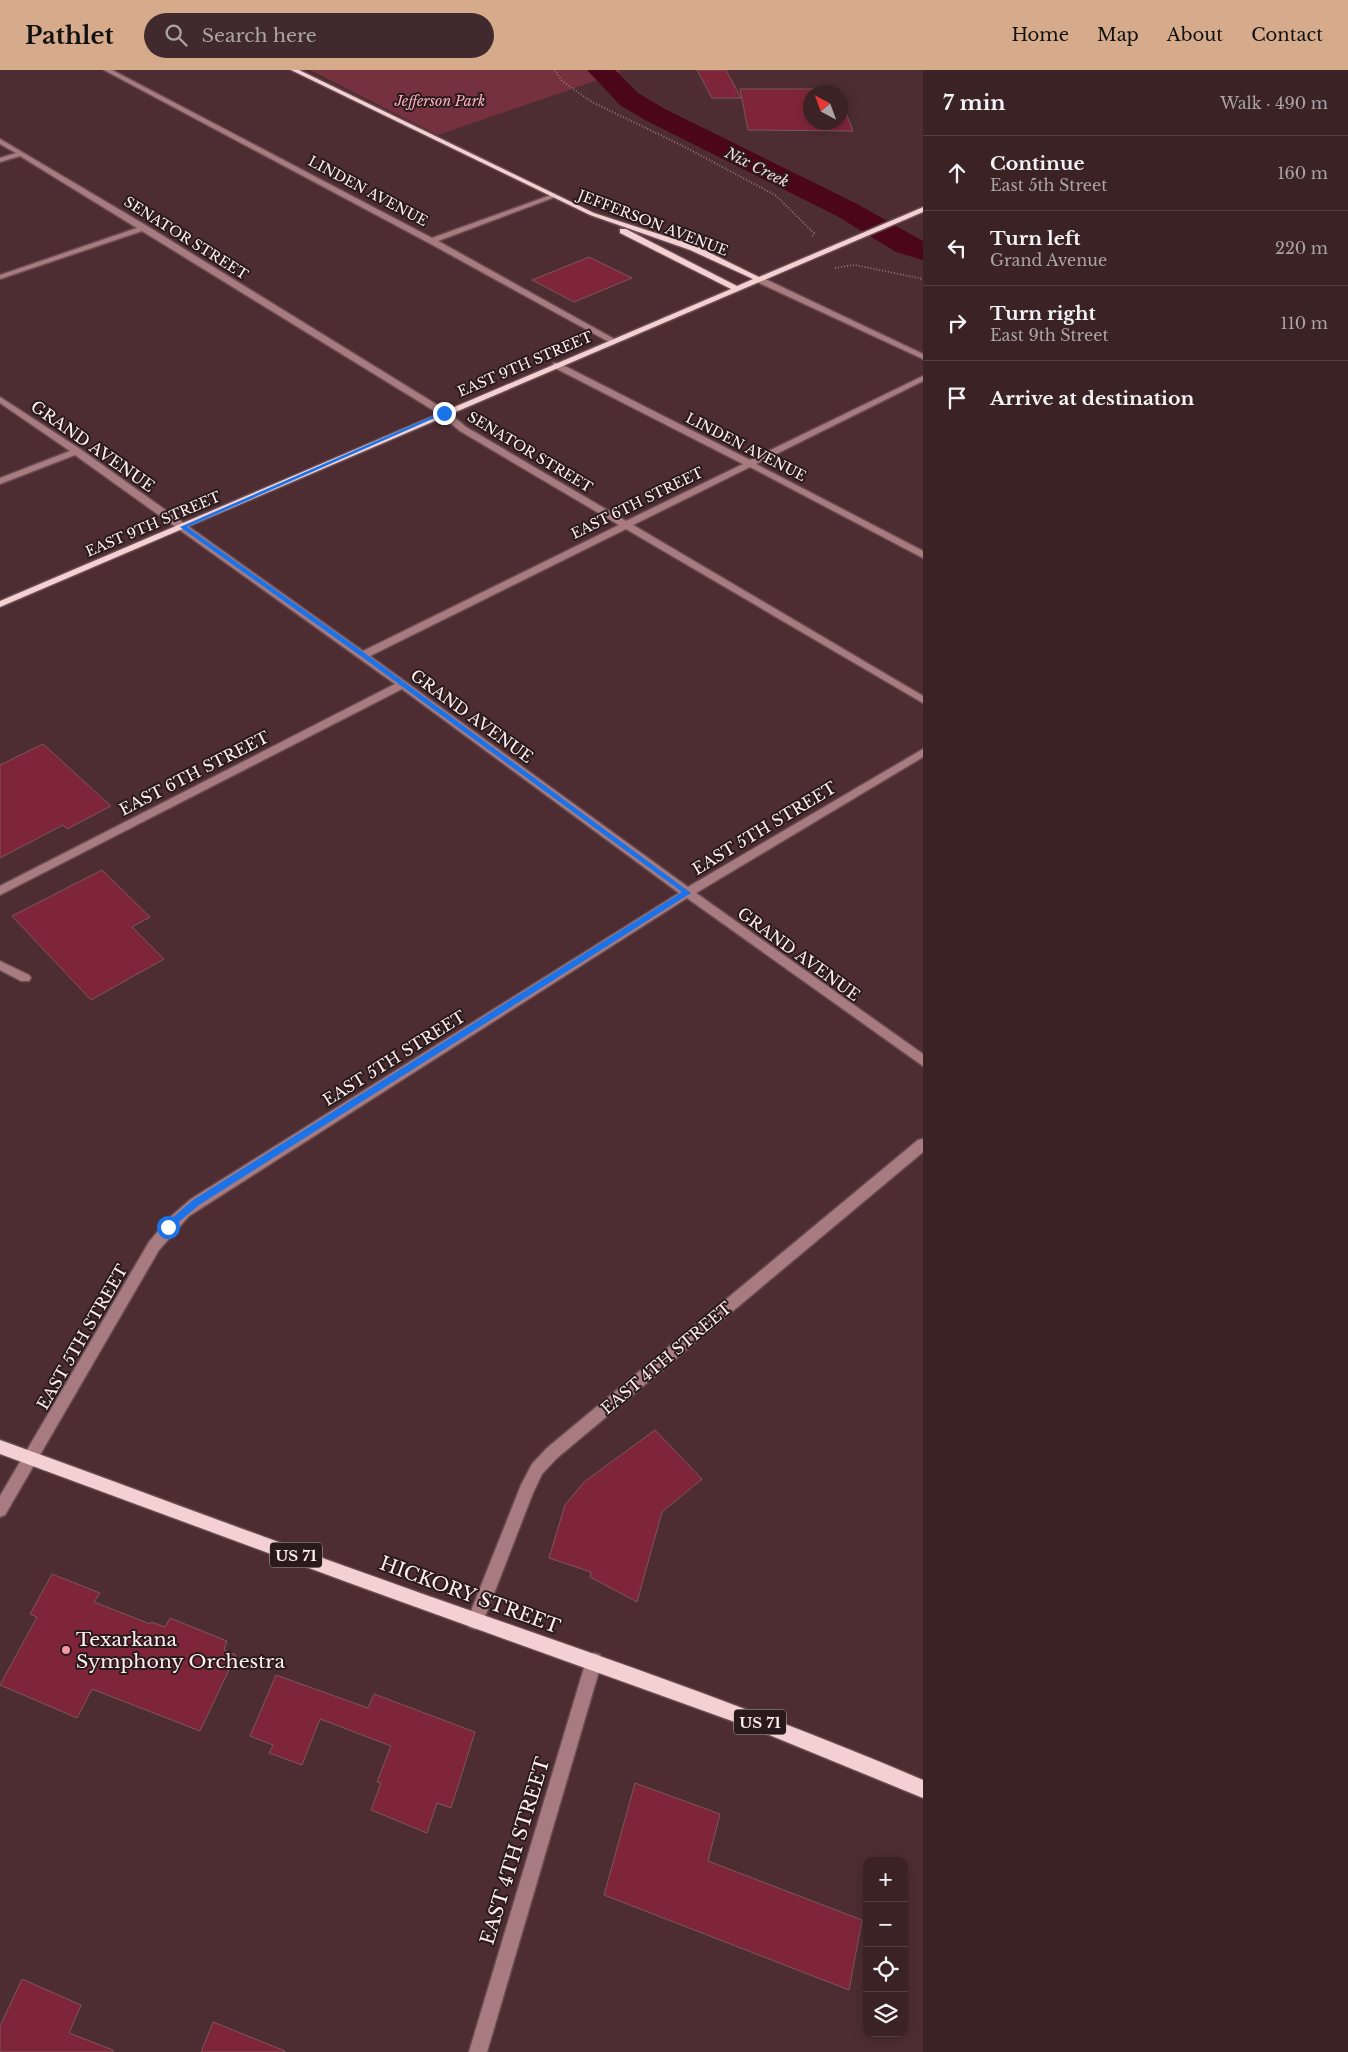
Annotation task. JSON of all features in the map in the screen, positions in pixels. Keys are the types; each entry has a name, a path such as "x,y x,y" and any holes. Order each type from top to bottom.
{"main road":[{"name":"JEFFERSON AVENUE","path":"294,70 601,218 692,248 760,280"},
{"name":"EAST 9TH STREET","path":"0,604 923,209"},
{"path":"601,218 654,248 737,289"},
{"name":"HICKORY STREET","path":"0,1447 475,1621 594,1661 795,1735 923,1789"}],"street":[{"name":"LINDEN AVENUE","path":"107,70 432,241 614,341"},
{"name":"SENATOR STREET","path":"0,141 444,413 463,429 923,700"},
{"path":"0,160 21,154"},
{"path":"432,241 553,196"},
{"path":"0,277 144,228"},
{"name":"JEFFERSON AVENUE","path":"760,280 923,357"},
{"name":"LINDEN AVENUE","path":"556,365 750,464 923,556"},
{"name":"EAST 6TH STREET","path":"364,655 923,378"},
{"name":"GRAND AVENUE","path":"0,399 77,451 364,655 687,893 923,1061"},
{"path":"0,481 77,451"},
{"name":"EAST 6TH STREET","path":"0,891 403,684"},
{"name":"EAST 5TH STREET","path":"0,1510 154,1246 180,1214 196,1202 687,893 923,752"},
{"path":"0,965 25,978"},
{"name":"EAST 4TH STREET","path":"475,1621 526,1490 537,1469 560,1447 923,1144"},
{"name":"EAST 4TH STREET","path":"478,2052 594,1661"}],"path":[{"path":"555,70 563,83 605,110 680,145 775,195 814,233 811,238"},
{"path":"830,270 855,265 923,279"}],"green space":[{"name":"Jefferson Park","path":"310,70 619,70 621,72 438,135"}],"building":[{"path":"697,70 726,70 741,98 712,98"},
{"path":"740,89 803,89 803,130 848,130 848,118 853,131 748,130"},
{"path":"589,257 632,278 574,302 532,280"},
{"path":"43,744 111,806 67,829 63,825 0,858 0,765"},
{"path":"102,870 150,917 132,927 164,959 91,1000 12,916"},
{"path":"655,1430 702,1479 662,1512 637,1602 590,1577 591,1572 549,1558 565,1505 584,1482"},
{"path":"52,1574 100,1593 94,1602 150,1624 151,1622 165,1627 170,1618 227,1641 224,1650 236,1655 200,1731 92,1689 77,1718 0,1685 37,1617 30,1614"},
{"path":"276,1675 368,1708 374,1694 475,1732 451,1808 437,1803 427,1833 371,1810 381,1783 377,1782 391,1746 320,1719 302,1765 269,1753 273,1745 250,1736"},
{"path":"635,1783 720,1814 708,1861 862,1920 849,1990 604,1895"},
{"path":"22,1979 81,2005 69,2033 113,2050 113,2052 0,2052 0,2026"},
{"path":"213,2022 285,2051 285,2052 201,2052"}],"waterway":[{"name":"Nix Creek","path":"600,70 629,99 654,114 847,210 907,246 923,251"}],"place":[{"name":"Texarkana Symphony Orchestra","path":"66,1650"}],"route":[{"path":"168,1227 180,1214 196,1202 687,893 364,655 183,527 444,413"}]}
